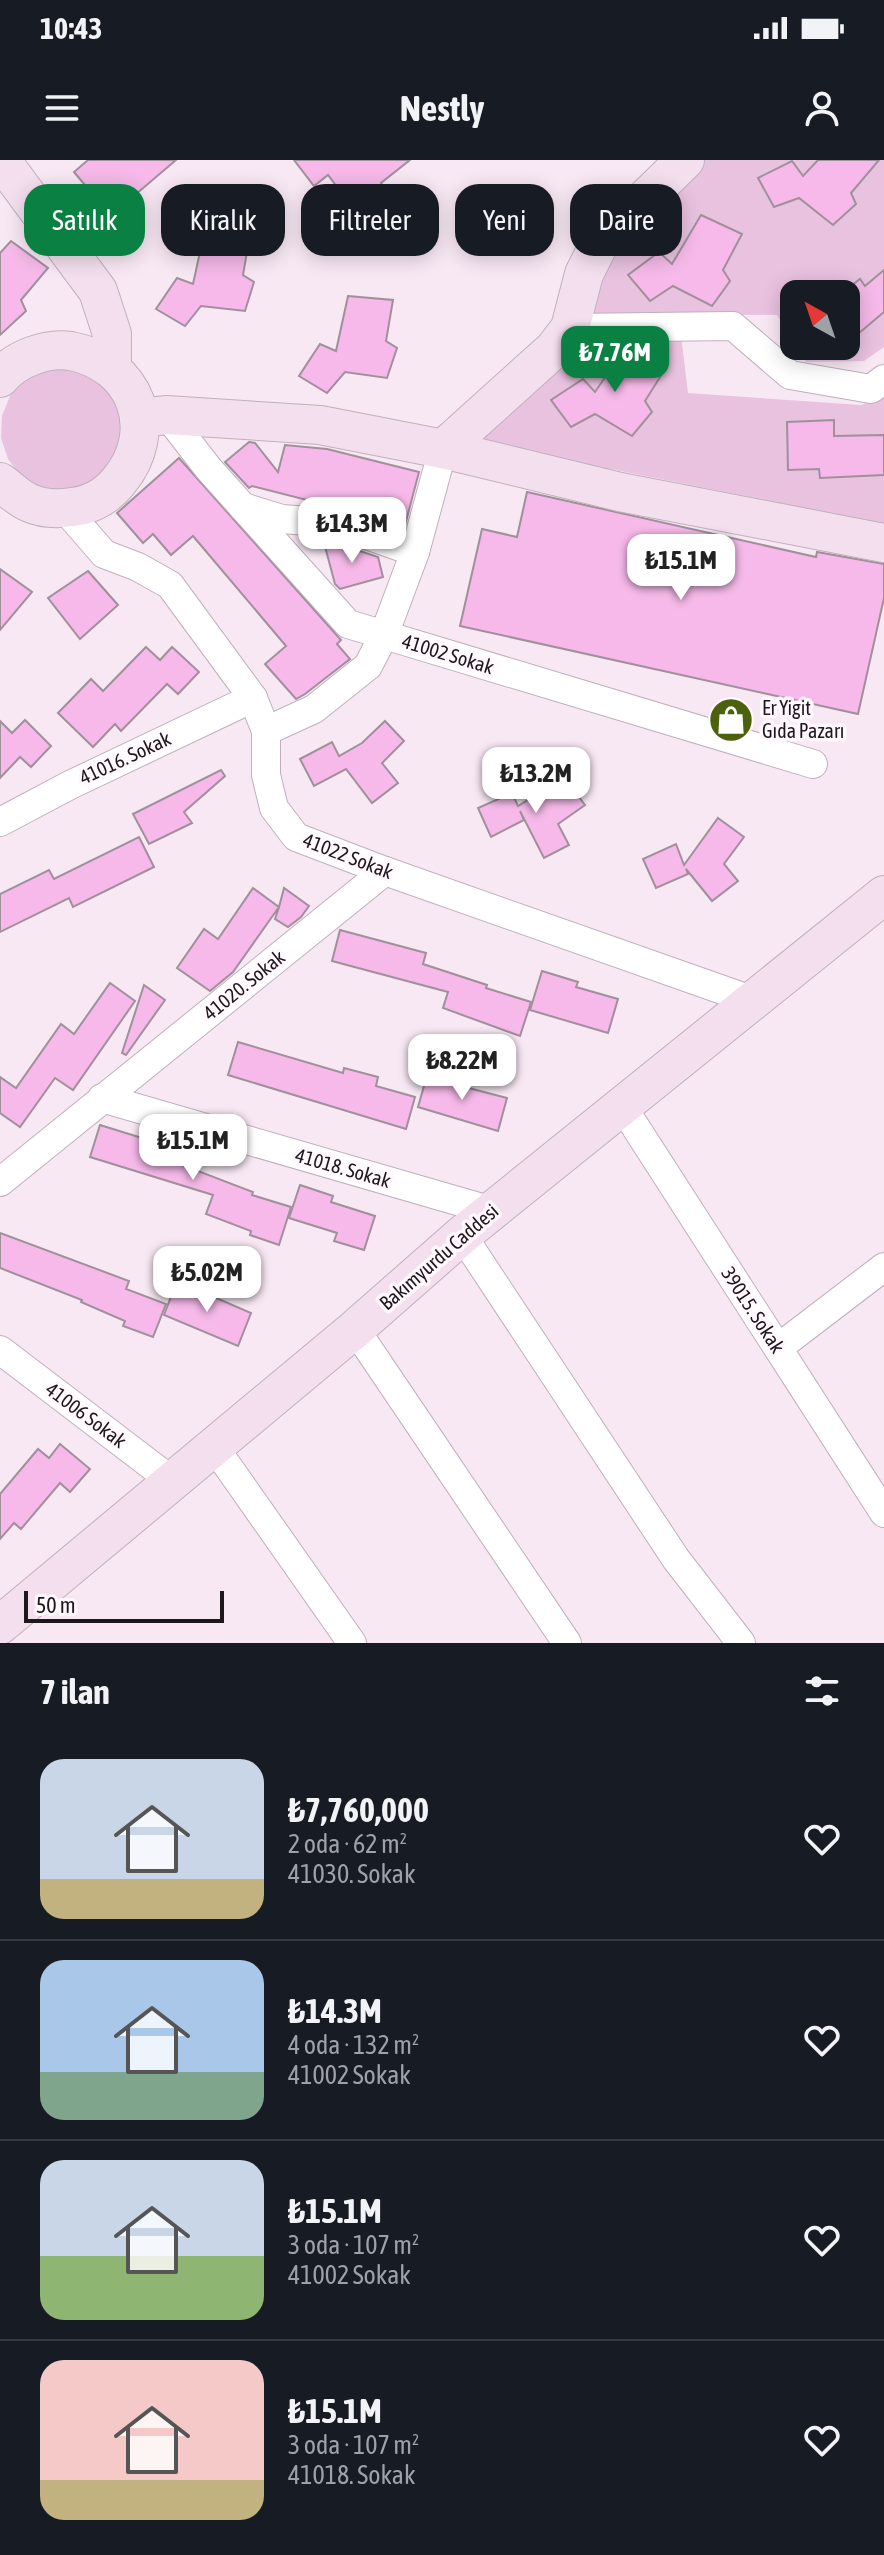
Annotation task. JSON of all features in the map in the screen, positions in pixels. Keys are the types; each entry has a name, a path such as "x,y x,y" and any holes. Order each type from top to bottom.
{"street":[{"path":"1,160 98,291 112,334 112,368"},
{"path":"266,731 314,709 368,666 384,635 415,552 443,449 554,349 570,328 584,274 599,244 685,160"},
{"path":"570,328 733,326 790,375 871,389 884,379"},
{"path":"0,378 25,358 62,349 89,354 112,368 153,416 320,425 443,449 620,492 884,543"},
{"path":"4,491 29,503 56,509 86,506 110,492 133,465 140,438 153,416"},
{"name":"41002 Sokak","path":"153,416 208,468 348,624 813,764"},
{"path":"243,507 282,519 333,523 415,552"},
{"name":"41022 Sokak","path":"64,508 104,554 138,567 170,585 253,698 266,731 266,775 274,808 296,837 754,1001"},
{"name":"41016. Sokak","path":"0,822 70,785 253,698"},
{"name":"41020. Sokak","path":"0,1182 385,871"},
{"name":"Bakımyurdu Caddesi","path":"0,1625 215,1448 462,1235 884,895"},
{"name":"41018. Sokak","path":"102,1098 492,1211"},
{"name":"39015. Sokak","path":"622,1106 881,1501"},
{"path":"462,1235 676,1559 741,1643"},
{"path":"778,1348 884,1267"},
{"path":"355,1329 567,1643"},
{"name":"41006 Sokak","path":"0,1350 172,1481"},
{"path":"215,1448 352,1643"}],"shaded area":[{"path":"699,160 884,160 884,347 864,361 805,360 860,360 860,280 780,280 780,320 777,315 670,314 580,322 595,268 607,256 682,256 682,184 676,184"},
{"path":"681,335 688,393 861,405 884,396 884,524 463,436 518,393 591,354"},
{"path":"77,367 110,386 126,421 117,462 82,489 61,491 40,487 21,476 8,459 1,438 2,416 10,396 22,381 39,371"}],"building":[{"path":"88,160 176,160 145,186 145,184 84,184 74,172"},
{"path":"294,160 410,160 382,184 335,184 328,175 312,184"},
{"path":"818,160 879,160 851,193 856,204 833,225 799,198 774,207 758,178 792,161 803,176"},
{"path":"701,215 742,234 723,270 730,281 712,306 673,286 650,301 628,275 654,256 663,256 672,264 677,256 682,256 682,247"},
{"path":"11,241 24,250 24,256 32,256 48,268 21,300 26,311 0,335 0,253"},
{"path":"199,256 246,256 243,275 254,282 245,311 201,306 185,326 156,309 177,278 193,284"},
{"path":"884,270 884,312 860,332 859,280 860,279 865,286"},
{"path":"348,296 393,300 386,341 397,348 387,378 345,372 327,393 299,376 320,344 336,351"},
{"path":"627,345 667,366 645,401 652,412 632,436 595,414 571,427 551,400 583,379 595,392"},
{"path":"834,420 834,436 884,435 884,475 820,478 819,469 788,470 787,422"},
{"path":"249,442 255,443 278,472 285,445 327,449 419,472 405,525 252,486 249,488 225,462"},
{"path":"179,458 341,640 337,644 350,659 296,699 265,664 286,646 193,536 171,555 153,534 143,543 117,513"},
{"path":"527,492 816,557 817,552 884,564 884,598 858,714 460,626 482,529 517,537"},
{"path":"323,539 378,557 383,577 340,589 335,584"},
{"path":"0,569 32,592 0,630"},
{"path":"88,571 118,605 80,639 48,598"},
{"path":"146,647 160,660 172,647 199,672 178,694 167,684 121,731 115,724 93,747 58,713 91,679 103,691"},
{"path":"25,720 51,746 31,767 20,757 0,778 0,721 12,733"},
{"path":"385,721 404,741 382,763 398,783 372,803 346,769 314,786 300,759 332,742 339,756 362,743"},
{"path":"221,770 225,776 184,812 192,823 149,844 133,814"},
{"path":"564,777 585,805 558,824 569,845 544,858 520,811 524,820 491,837 478,808 512,793 518,806"},
{"path":"718,818 744,837 724,864 738,881 712,901 686,869 688,874 656,888 643,859 676,844 684,865"},
{"path":"139,837 154,867 73,907 69,898 0,932 0,894 49,870 54,879"},
{"path":"253,888 279,907 233,972 210,991 177,968 204,929 218,939"},
{"path":"284,888 309,906 288,927 275,919"},
{"path":"340,930 426,953 423,964 531,1002 520,1036 443,1008 448,992 332,961"},
{"path":"542,971 578,982 576,987 618,999 608,1033 530,1010"},
{"path":"110,983 135,1001 73,1090 55,1078 20,1127 0,1113 0,1077 16,1088 61,1024 74,1034"},
{"path":"144,985 165,1000 126,1055 122,1053"},
{"path":"238,1042 343,1073 344,1068 378,1077 376,1086 415,1097 406,1129 228,1075"},
{"path":"428,1072 462,1082 461,1086 507,1098 498,1131 418,1107"},
{"path":"100,1125 187,1152 182,1165 253,1192 252,1195 291,1207 279,1245 206,1214 213,1195 90,1157"},
{"path":"300,1185 333,1196 331,1202 375,1216 364,1250 334,1241 337,1233 289,1218"},
{"path":"0,1233 129,1281 126,1289 166,1304 153,1337 123,1326 125,1321 82,1300 0,1268"},
{"path":"177,1281 251,1313 238,1346 164,1315"},
{"path":"60,1444 90,1469 70,1492 60,1483 21,1529 14,1523 0,1539 0,1494 38,1449 49,1458"}],"place":[{"name":"Er Yigit Gıda Pazarı","path":"731,720"}]}
